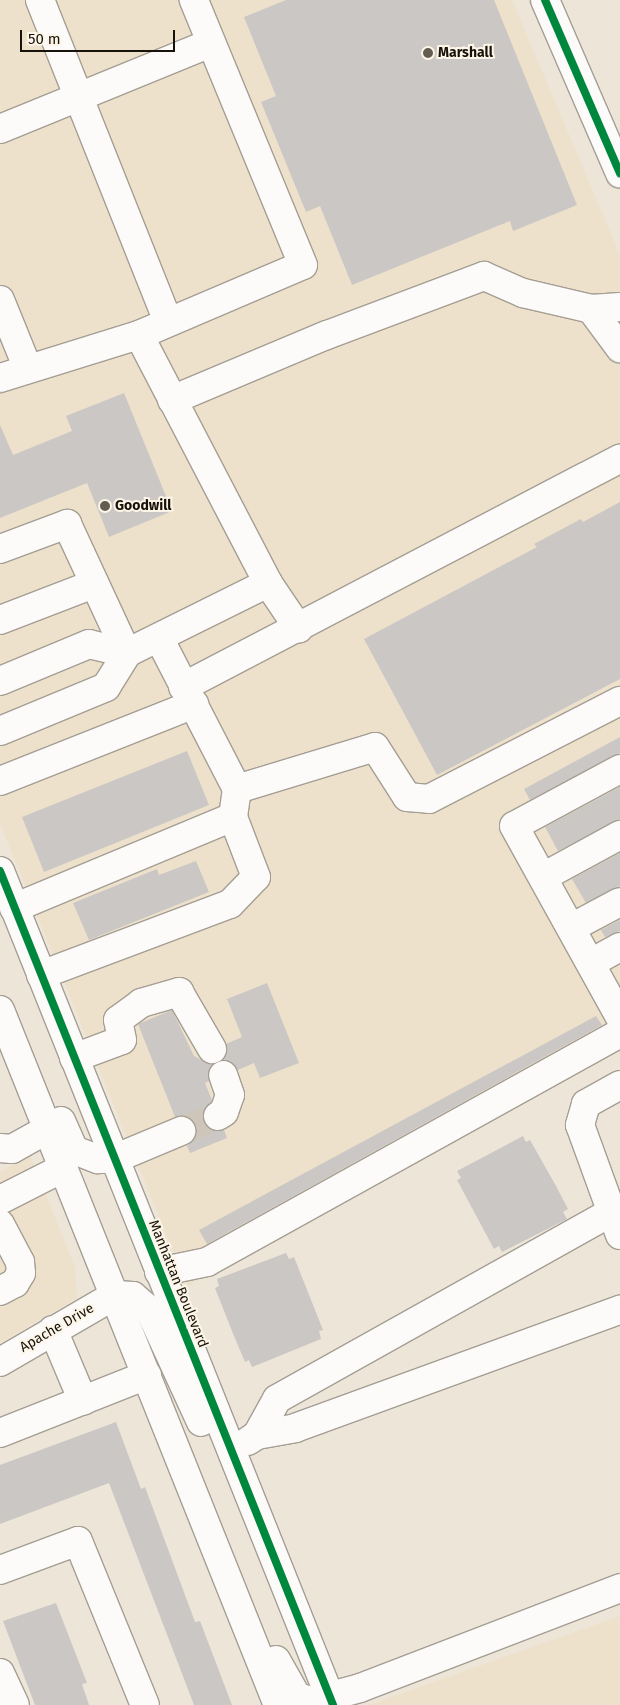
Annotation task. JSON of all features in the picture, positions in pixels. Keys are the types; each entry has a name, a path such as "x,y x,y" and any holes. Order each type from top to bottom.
{"street":[{"path":"40,0 168,321"},
{"path":"0,378 139,335 303,265 194,0"},
{"path":"545,0 614,144 620,173"},
{"path":"0,129 212,43"},
{"path":"172,400 327,335 484,276 523,293 591,310 620,307"},
{"path":"0,300 28,369"},
{"path":"591,310 620,348"},
{"path":"139,335 268,583 300,629"},
{"path":"0,781 189,695 300,629 620,459"},
{"path":"0,549 67,524 127,653"},
{"path":"0,682 89,644 127,653 160,640 268,583"},
{"path":"0,620 94,584"},
{"path":"41,975 230,904 256,877 232,817 237,789 160,640"},
{"path":"0,731 106,687 127,653"},
{"path":"237,789 375,747 407,797 429,799 620,701"},
{"path":"616,1002 591,963 514,826 620,769"},
{"path":"14,908 232,817"},
{"path":"543,877 620,835"},
{"name":"Manhattan Boulevard","path":"0,871 331,1700"},
{"path":"571,928 620,902"},
{"path":"591,963 620,947"},
{"path":"74,1058 122,1040 118,1020 141,1003 180,992 212,1049"},
{"path":"0,1010 278,1705"},
{"path":"0,1010 15,1020 28,1041 74,1150 90,1158 114,1159 181,1131"},
{"path":"160,1272 207,1262 620,1033"},
{"path":"218,1116 224,1112 230,1095 223,1076"},
{"path":"257,1435 277,1399 335,1367 616,1224 580,1125 586,1104 620,1085"},
{"path":"0,1148 12,1149 48,1128"},
{"path":"0,1200 63,1168"},
{"path":"0,1224 20,1262 21,1273 15,1283 0,1291"},
{"path":"115,1294 132,1296 150,1311 202,1425 228,1446 257,1435 295,1428 620,1310"},
{"name":"Apache Drive","path":"0,1362 115,1294"},
{"path":"53,1330 83,1401"},
{"path":"335,1367 354,1407"},
{"path":"0,1433 147,1375"},
{"path":"0,1570 78,1541 145,1705"},
{"path":"220,1559 237,1569 288,1686 297,1697 306,1701 331,1700 620,1588"},
{"path":"0,1672 15,1705"}],"shaded area":[{"path":"0,0 512,0 620,255 620,1050 187,1286 0,824"},
{"path":"30,1155 75,1267 77,1298 0,1343 0,1172"},
{"path":"620,1616 620,1705 369,1705"}],"building":[{"path":"286,0 494,0 577,205 513,231 510,221 352,285 320,206 306,212 261,102 276,96 244,17"},
{"path":"124,393 172,511 109,537 87,483 0,518 0,425 13,455 72,431 66,416"},
{"path":"620,502 620,679 437,775 364,639 537,547 534,544 581,519 583,522"},
{"path":"620,737 620,753 530,800 524,789"},
{"path":"187,751 209,805 44,872 22,817"},
{"path":"620,787 620,819 558,851 545,827"},
{"path":"620,853 620,886 586,903 572,879"},
{"path":"196,861 209,892 89,940 73,903 157,869 159,875"},
{"path":"620,920 620,931 605,937 601,930"},
{"path":"267,983 299,1063 260,1078 254,1063 238,1070 223,1060 226,1044 242,1037 227,999"},
{"path":"172,1010 194,1056 211,1065 209,1081 205,1083 212,1100 202,1117 211,1130 224,1130 227,1138 190,1153 187,1146 194,1140 196,1125 190,1118 175,1117 138,1024"},
{"path":"596,1016 602,1025 207,1244 199,1230"},
{"path":"523,1136 526,1142 530,1140 556,1186 568,1209 563,1212 567,1219 502,1252 499,1246 494,1249 457,1180 461,1178 457,1171"},
{"path":"286,1253 289,1259 294,1257 323,1330 319,1331 321,1339 252,1367 249,1360 245,1362 234,1336 215,1288 219,1286 217,1279"},
{"path":"116,1422 141,1489 145,1487 195,1622 200,1621 232,1705 194,1705 109,1483 0,1524 0,1465"},
{"path":"56,1603 87,1683 82,1684 89,1705 35,1705 3,1621"}],"tunnel":[{"path":"181,1131 218,1116"}],"cycle path":[{"path":"545,0 620,173"},
{"path":"0,871 333,1705"}],"place":[{"name":"Marshall","path":"428,53"},
{"name":"Goodwill","path":"105,506"}]}
